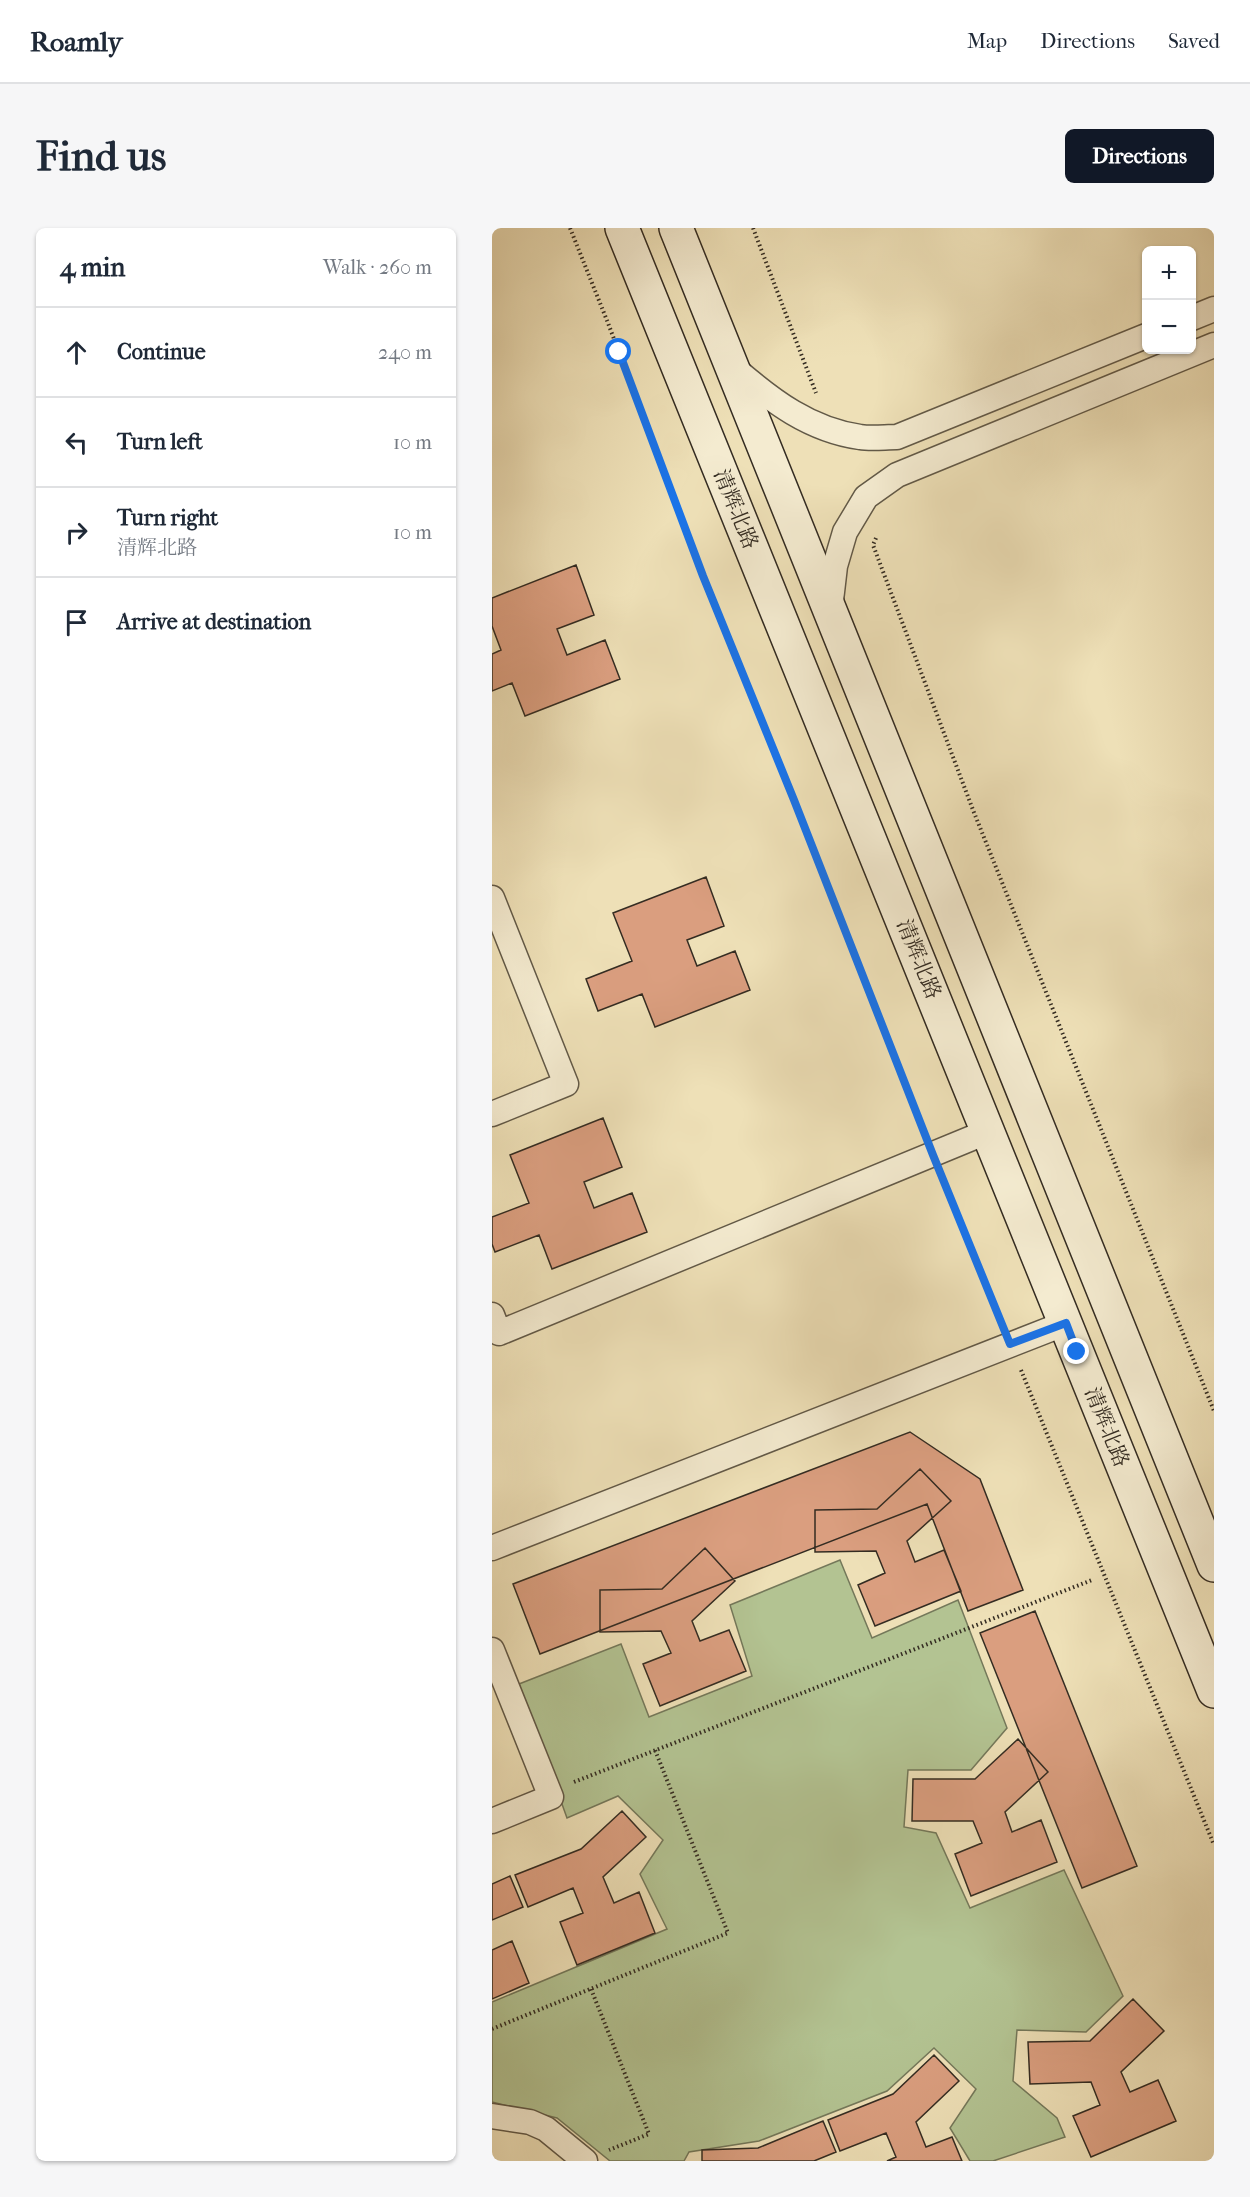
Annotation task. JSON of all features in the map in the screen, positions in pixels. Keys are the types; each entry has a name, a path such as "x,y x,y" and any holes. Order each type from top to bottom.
{"main road":[{"name":"清辉北路","path":"622,228 1214,1691"},
{"path":"676,228 1214,1565"}],"street":[{"path":"1196,316 1214,309"},
{"path":"731,366 773,402 813,424 860,437 897,437 1142,338"},
{"path":"830,612 835,566 845,532 866,497 897,475 1214,345"},
{"path":"492,898 566,1084 492,1114"},
{"path":"492,1315 499,1333 989,1131"},
{"path":"492,1548 1066,1323"},
{"path":"492,1650 551,1797 492,1821"},
{"path":"492,2116 530,2122 546,2129 584,2161"}],"path":[{"path":"570,228 703,576 794,800 933,1155 1214,1845"},
{"path":"753,228 816,395 824,399"},
{"path":"877,534 873,545 973,810 1214,1411"},
{"path":"551,1797 563,1787 655,1750 1092,1580"},
{"path":"492,2029 728,1934 655,1750"},
{"path":"584,2161 649,2134 591,1989"}],"green space":[{"path":"840,1560 872,1638 958,1600 1007,1728 971,1770 908,1770 904,1827 936,1833 970,1908 1064,1870 1123,1996 1086,2032 1017,2030 1013,2081 1057,2118 1065,2137 993,2161 970,2161 950,2128 976,2089 934,2048 887,2091 759,2141 689,2152 684,2161 610,2161 557,2118 492,2102 492,2002 667,1929 640,1874 663,1840 618,1796 567,1818 519,1684 621,1644 649,1717 752,1676 730,1605"}],"building":[{"path":"576,565 594,615 557,629 567,655 605,640 620,679 525,716 512,683 492,691 492,654 501,650 492,626 492,598"},
{"path":"706,877 724,926 687,940 697,966 735,951 750,990 655,1027 642,994 598,1011 586,979 632,961 613,913"},
{"path":"603,1118 622,1167 584,1182 594,1208 632,1193 647,1232 552,1269 539,1235 495,1252 492,1244 492,1217 529,1203 510,1155"},
{"path":"910,1432 980,1479 1023,1590 968,1611 927,1504 540,1654 513,1584"},
{"path":"920,1469 951,1501 907,1541 915,1562 944,1550 961,1591 875,1626 858,1585 885,1573 876,1551 815,1552 815,1510 877,1509"},
{"path":"705,1548 735,1581 692,1621 700,1641 729,1630 746,1671 660,1706 643,1664 671,1653 661,1631 600,1632 600,1590 662,1589"},
{"path":"1035,1611 1137,1866 1082,1888 980,1633"},
{"path":"1018,1739 1048,1772 1005,1812 1012,1832 1041,1820 1057,1862 971,1896 955,1854 982,1843 973,1821 912,1821 913,1779 975,1779"},
{"path":"622,1811 646,1837 603,1877 614,1903 639,1892 655,1933 577,1965 560,1922 583,1913 573,1888 528,1907 515,1875 581,1849"},
{"path":"510,1876 523,1907 492,1920 492,1884"},
{"path":"512,1941 529,1983 492,1999 492,1950"},
{"path":"1133,1999 1164,2031 1121,2072 1130,2092 1158,2080 1176,2121 1091,2157 1073,2116 1100,2105 1091,2082 1030,2084 1028,2042 1090,2041"},
{"path":"934,2055 959,2081 916,2122 926,2147 952,2137 962,2161 887,2161 896,2157 886,2133 840,2151 828,2120 893,2094"},
{"path":"823,2121 836,2152 814,2161 702,2161 702,2150 758,2148"}],"route":[{"path":"619,352 703,576 1010,1344 1066,1323 1077,1352"}]}
